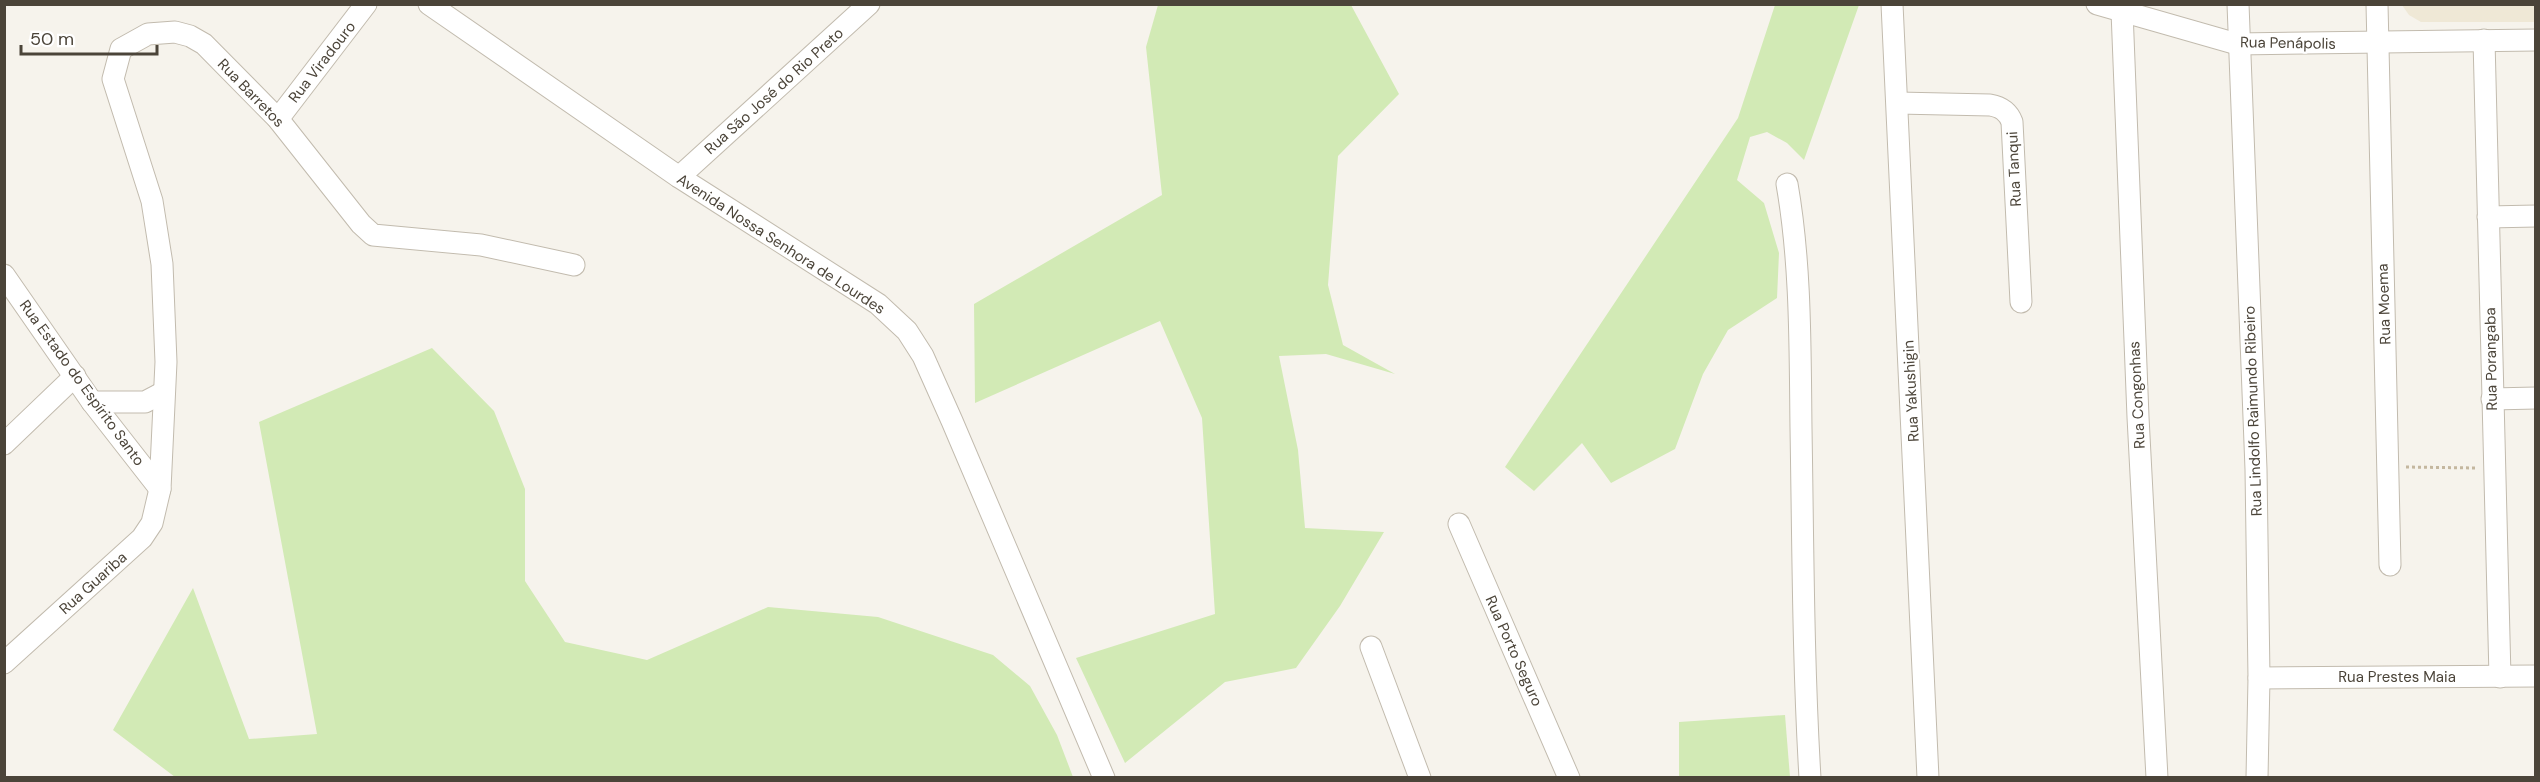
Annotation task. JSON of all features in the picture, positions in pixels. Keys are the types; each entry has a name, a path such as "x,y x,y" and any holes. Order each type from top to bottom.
{"street":[{"name":"Rua Viradouro","path":"278,118 366,4"},
{"name":"Avenida Nossa Senhora de Lourdes","path":"429,4 679,177 878,304 907,332 923,356 943,399 1104,777"},
{"name":"Rua São José do Rio Preto","path":"679,177 869,4"},
{"name":"Rua Yakushigin","path":"1892,4 1928,777"},
{"name":"Rua Penápolis","path":"2097,4 2237,44 2377,44 2535,40"},
{"name":"Rua Lindolfo Raimundo Ribeiro","path":"2238,4 2237,44 2256,469 2259,678 2257,777"},
{"name":"Rua Moema","path":"2376,4 2390,565"},
{"name":"Rua Congonhas","path":"2122,11 2138,417 2157,777"},
{"name":"Rua Barretos","path":"160,489 164,392 163,275 159,237 152,201 113,79 121,50 132,41 155,33 175,32 189,36 204,45 278,118 361,224 373,235 481,245 573,265"},
{"name":"Rua Porangaba","path":"2484,40 2500,677"},
{"name":"Rua Tanqui","path":"1898,103 1990,105 1999,107 2009,114 2012,122 2021,302"},
{"path":"1787,184 1793,216 1800,330 1804,685 1810,777"},
{"path":"2488,217 2535,216"},
{"name":"Rua Estado do Espírito Santo","path":"4,275 92,402 160,489"},
{"path":"4,444 75,376"},
{"path":"92,402 145,402 164,392"},
{"path":"2492,399 2535,398"},
{"name":"Rua Guariba","path":"4,663 142,538 152,523 160,489"},
{"name":"Rua Porto Seguro","path":"1459,524 1569,777"},
{"path":"1371,647 1420,777"},
{"name":"Rua Prestes Maia","path":"2259,678 2535,676"}],"path":[{"path":"2389,467 2494,468"}],"shaded area":[{"path":"2402,5 2535,5 2535,22 2421,22 2409,15"}],"green space":[{"path":"1158,5 1351,5 1399,94 1338,156 1328,285 1343,345 1395,374 1326,354 1279,356 1298,450 1305,528 1384,532 1340,606 1296,668 1225,682 1125,763 1076,658 1215,614 1202,418 1160,321 975,403 974,304 1162,195 1146,47"},
{"path":"1775,5 1859,5 1804,160 1787,143 1767,132 1750,137 1737,180 1764,203 1779,253 1777,298 1728,330 1703,374 1675,449 1611,483 1582,443 1534,491 1505,467 1738,118"},
{"path":"432,348 494,411 525,489 525,581 565,642 647,660 768,607 878,617 993,655 1030,686 1057,735 1073,777 175,777 113,730 193,588 249,739 317,734 259,422"},
{"path":"1785,715 1790,777 1679,777 1679,722"}]}
